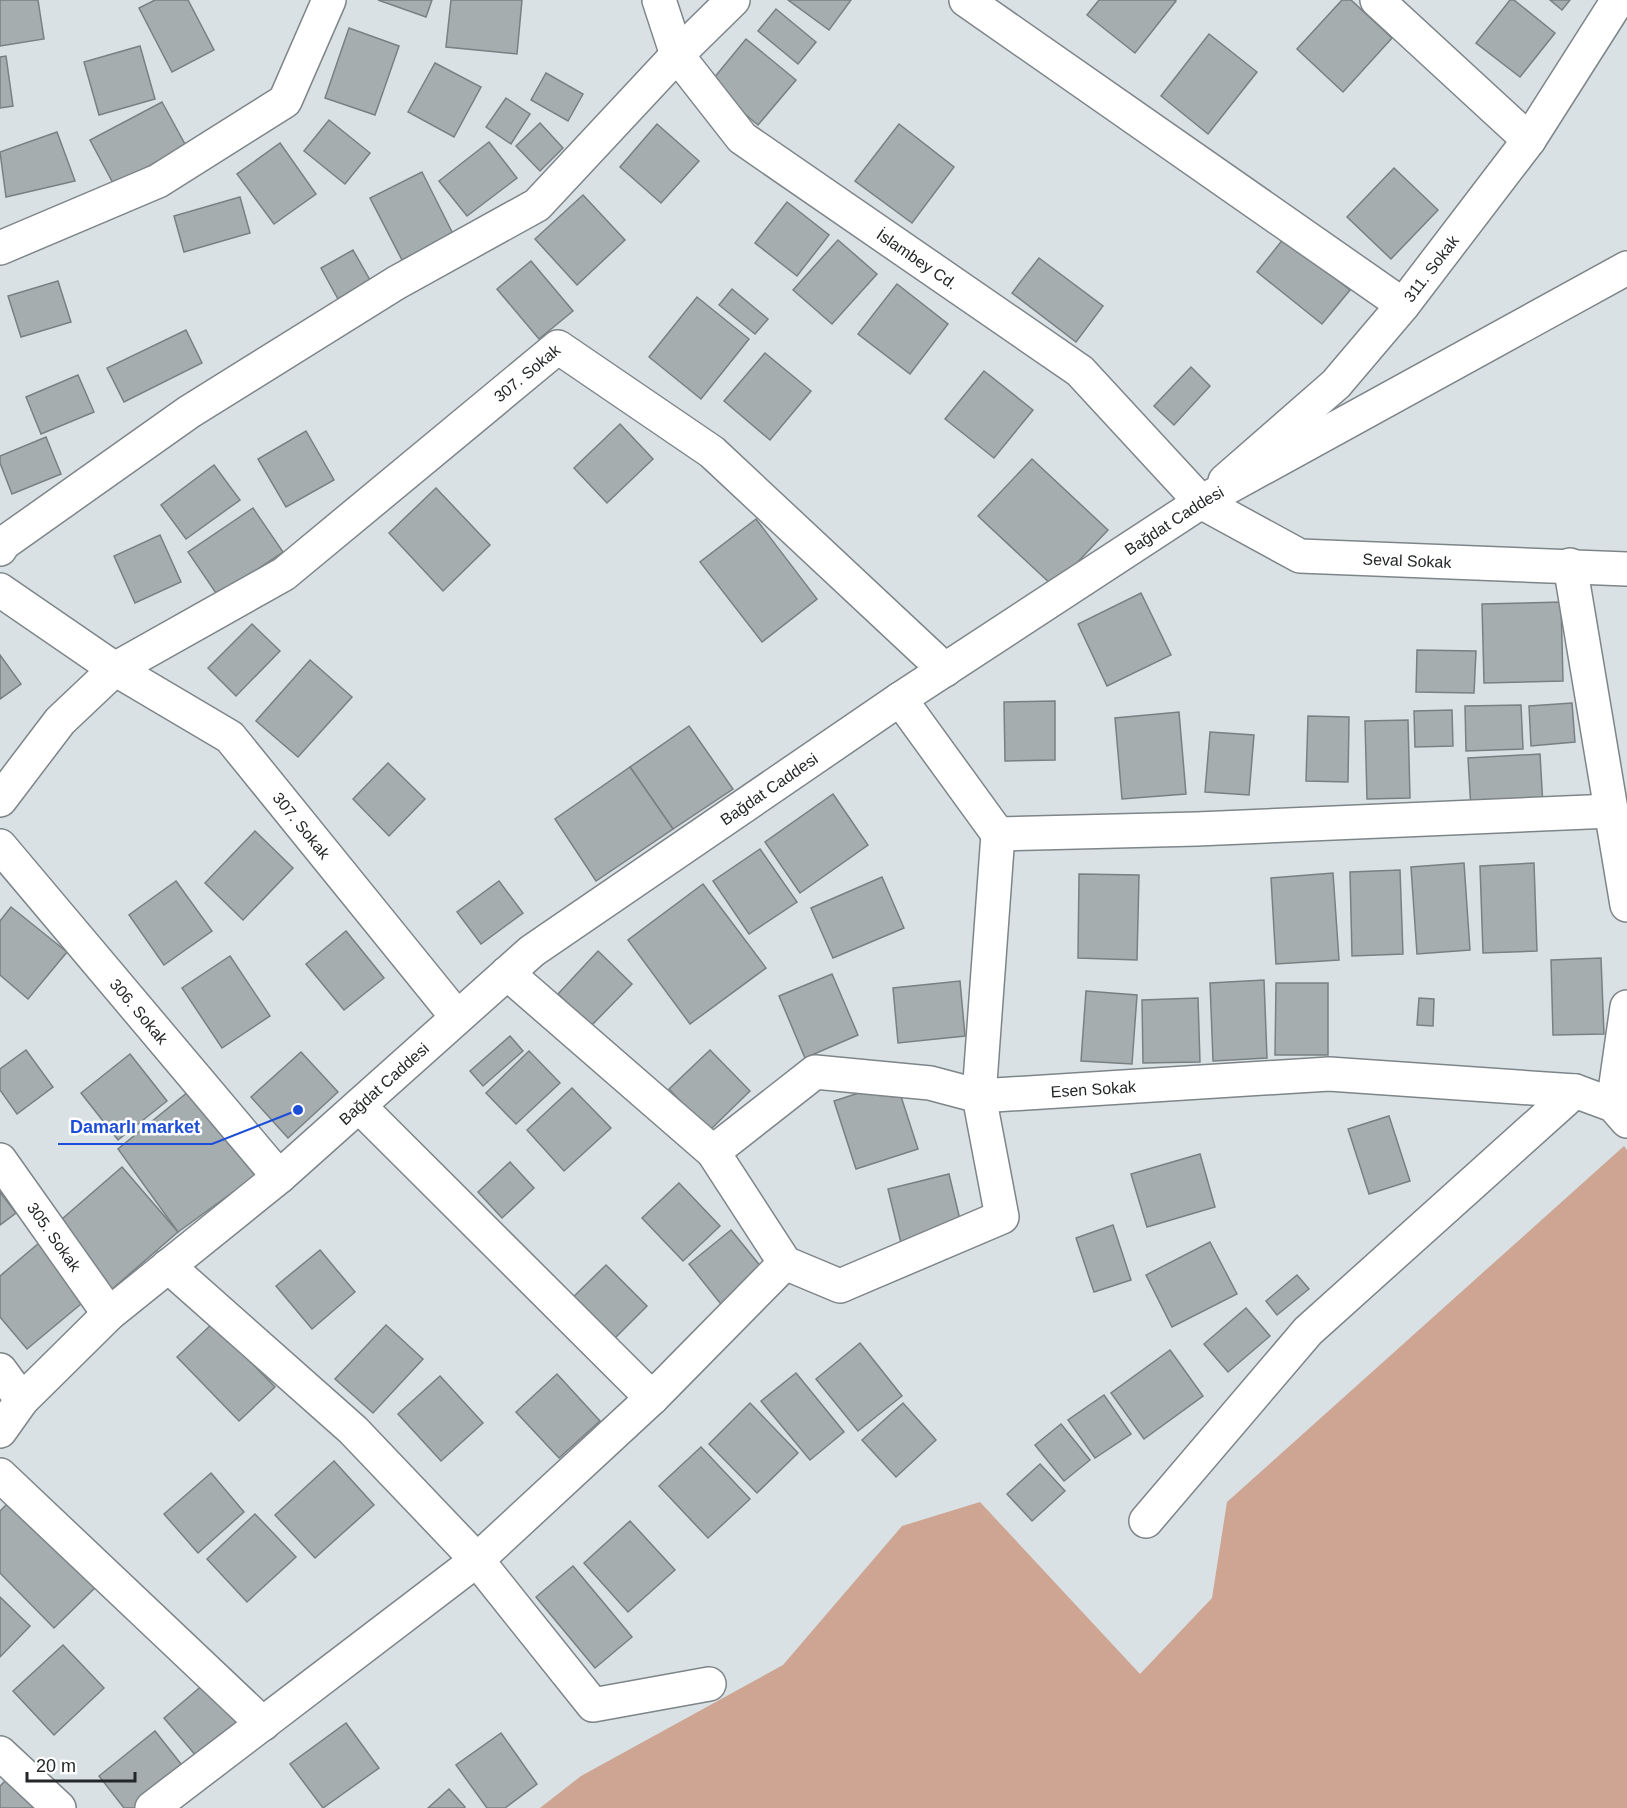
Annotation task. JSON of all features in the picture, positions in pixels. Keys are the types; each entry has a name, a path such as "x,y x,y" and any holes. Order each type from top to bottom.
{"street":[{"path":"0,248 158,181 285,101 329,0"},
{"name":"İslambey Cd.","path":"659,0 677,55 742,138 1080,370 1201,502"},
{"path":"0,549 3,543 189,411 396,283 537,206 677,55 734,0"},
{"path":"966,0 1402,305"},
{"path":"1377,0 1529,140"},
{"name":"311. Sokak","path":"1201,502 1336,384 1402,305 1529,140 1618,0"},
{"name":"Bağdat Caddesi","path":"0,1431 22,1400 109,1314 279,1177 532,951 900,699 1201,502 1627,268"},
{"name":"307. Sokak","path":"0,800 60,721 115,669 284,574 558,347 712,452 945,670"},
{"name":"Seval Sokak","path":"1201,502 1300,556 1627,569"},
{"path":"1570,565 1627,905"},
{"name":"307. Sokak","path":"0,590 115,669 230,736 457,1017"},
{"path":"507,973 713,1152 785,1263 840,1286 1002,1217 979,1096 998,834 900,699"},
{"path":"998,834 1197,830 1611,811"},
{"name":"306. Sokak","path":"0,846 279,1177"},
{"path":"1620,1113 1627,1007"},
{"name":"Esen Sokak","path":"713,1152 815,1072 930,1083 979,1096 1329,1074 1575,1091 1620,1113"},
{"path":"1146,1521 1308,1331 1575,1091"},
{"path":"359,1106 652,1398"},
{"name":"305. Sokak","path":"0,1160 109,1314"},
{"path":"152,1808 477,1560 652,1398 785,1263"},
{"path":"168,1266 353,1430 477,1560 593,1705 710,1684"},
{"path":"0,1370 22,1400"},
{"path":"0,1475 263,1724"},
{"path":"0,1753 59,1808"}],"shaded area":[{"path":"1624,1146 1627,1150 1627,1808 540,1808 581,1776 783,1665 902,1526 980,1502 1140,1674 1212,1598 1227,1502"}],"building":[{"path":"0,0 38,0 44,39 0,46"},
{"path":"155,0 188,0 214,50 172,72 139,8"},
{"path":"378,0 432,0 426,17"},
{"path":"451,0 522,0 517,54 446,47"},
{"path":"788,0 851,0 829,30"},
{"path":"1099,0 1176,1 1135,53 1087,15"},
{"path":"1342,0 1351,0 1392,38 1343,92 1297,49"},
{"path":"1510,0 1514,0 1555,33 1520,77 1476,43"},
{"path":"1550,0 1570,0 1562,10"},
{"path":"776,9 816,42 798,64 758,31"},
{"path":"349,28 399,46 375,115 325,98"},
{"path":"1209,34 1257,72 1208,134 1161,96"},
{"path":"746,39 796,80 758,125 709,84"},
{"path":"140,46 155,99 99,115 84,62"},
{"path":"6,56 13,106 0,108 0,57"},
{"path":"435,63 481,87 454,137 408,112"},
{"path":"546,73 583,94 568,121 531,100"},
{"path":"506,98 530,114 511,144 486,127"},
{"path":"162,102 186,146 114,185 90,140"},
{"path":"329,120 370,153 345,184 304,151"},
{"path":"540,123 563,148 540,171 516,146"},
{"path":"657,124 699,161 661,203 620,167"},
{"path":"899,124 954,167 912,223 855,181"},
{"path":"57,132 75,181 6,197 0,152"},
{"path":"489,142 517,178 467,216 439,181"},
{"path":"280,143 316,194 274,224 237,174"},
{"path":"1394,168 1438,210 1391,259 1347,217"},
{"path":"422,172 453,234 402,260 370,198"},
{"path":"583,195 625,240 577,285 535,239"},
{"path":"240,197 250,233 184,252 174,216"},
{"path":"787,202 829,235 797,276 755,243"},
{"path":"1284,238 1350,290 1322,324 1257,272"},
{"path":"838,240 877,274 832,324 793,290"},
{"path":"353,250 370,280 338,299 321,268"},
{"path":"1039,258 1103,306 1076,342 1012,293"},
{"path":"531,261 573,311 539,339 497,289"},
{"path":"58,281 71,322 21,337 8,296"},
{"path":"897,284 948,324 910,374 858,334"},
{"path":"732,289 768,319 755,334 719,305"},
{"path":"697,297 749,339 701,399 649,357"},
{"path":"186,330 202,363 124,402 107,368"},
{"path":"765,353 811,391 770,440 724,401"},
{"path":"1191,367 1210,386 1174,425 1154,406"},
{"path":"984,371 1033,410 994,458 945,419"},
{"path":"78,375 94,412 41,434 26,397"},
{"path":"620,424 653,459 607,503 574,468"},
{"path":"306,431 334,480 286,507 258,459"},
{"path":"46,437 61,474 12,494 0,463 0,456"},
{"path":"1032,459 1108,530 1054,587 978,516"},
{"path":"214,465 240,500 186,539 161,505"},
{"path":"436,488 490,545 443,591 389,533"},
{"path":"253,508 283,552 218,596 188,552"},
{"path":"756,519 817,599 762,642 700,562"},
{"path":"160,535 181,582 135,603 114,556"},
{"path":"1141,593 1171,655 1107,686 1078,624"},
{"path":"1561,602 1563,681 1484,683 1482,604"},
{"path":"252,624 280,651 236,696 208,668"},
{"path":"1417,650 1476,651 1474,693 1416,692"},
{"path":"0,655 21,684 0,699"},
{"path":"310,660 352,697 298,757 256,721"},
{"path":"1055,701 1055,760 1005,761 1004,702"},
{"path":"1572,703 1575,742 1531,746 1529,706"},
{"path":"1521,705 1523,749 1466,751 1465,706"},
{"path":"1452,710 1453,746 1415,747 1414,711"},
{"path":"1179,712 1186,794 1122,799 1115,718"},
{"path":"1308,716 1349,717 1348,782 1306,781"},
{"path":"1408,720 1410,798 1367,799 1365,721"},
{"path":"689,726 733,789 673,829 630,767"},
{"path":"1210,732 1254,735 1249,795 1205,792"},
{"path":"1540,754 1543,806 1471,810 1468,758"},
{"path":"388,763 425,799 389,836 353,799"},
{"path":"630,767 673,829 596,881 555,819"},
{"path":"833,794 868,845 800,893 765,842"},
{"path":"255,831 293,868 243,920 205,883"},
{"path":"760,849 797,902 749,934 713,881"},
{"path":"1464,863 1470,950 1417,954 1411,867"},
{"path":"1534,863 1537,951 1483,953 1480,866"},
{"path":"1400,870 1403,954 1352,956 1350,872"},
{"path":"1333,873 1339,960 1276,964 1271,878"},
{"path":"1079,874 1139,875 1137,960 1078,958"},
{"path":"882,877 904,928 833,958 811,908"},
{"path":"176,881 212,931 164,965 129,915"},
{"path":"499,881 523,913 481,944 457,912"},
{"path":"703,884 766,968 690,1024 628,940"},
{"path":"11,907 67,952 28,999 0,975 0,921"},
{"path":"346,931 384,978 344,1010 306,964"},
{"path":"598,951 632,984 591,1026 558,994"},
{"path":"230,956 270,1016 222,1048 182,988"},
{"path":"1601,958 1604,1034 1553,1035 1551,960"},
{"path":"832,974 858,1035 805,1058 779,996"},
{"path":"1264,980 1267,1058 1213,1061 1210,983"},
{"path":"960,981 965,1036 898,1043 893,988"},
{"path":"1276,983 1328,983 1328,1055 1275,1055"},
{"path":"1086,991 1137,995 1132,1064 1081,1061"},
{"path":"1198,998 1200,1062 1143,1063 1142,1000"},
{"path":"1419,998 1434,999 1433,1026 1417,1025"},
{"path":"510,1036 523,1051 483,1086 470,1071"},
{"path":"26,1050 53,1087 17,1114 0,1090 0,1069"},
{"path":"710,1050 750,1091 709,1131 669,1089"},
{"path":"529,1051 560,1083 516,1124 486,1093"},
{"path":"301,1052 338,1092 288,1138 251,1097"},
{"path":"130,1054 167,1101 118,1140 81,1093"},
{"path":"896,1081 918,1149 856,1169 834,1101"},
{"path":"194,1087 262,1171 178,1232 118,1149"},
{"path":"572,1088 611,1128 564,1171 527,1130"},
{"path":"1389,1116 1410,1181 1369,1194 1348,1129"},
{"path":"1200,1154 1215,1207 1147,1227 1131,1174"},
{"path":"510,1162 534,1188 502,1218 478,1192"},
{"path":"122,1167 178,1232 111,1290 55,1225"},
{"path":"949,1174 962,1228 901,1243 888,1189"},
{"path":"679,1183 720,1226 683,1261 642,1218"},
{"path":"0,1192 16,1213 0,1225"},
{"path":"1113,1225 1131,1280 1094,1292 1076,1238"},
{"path":"731,1230 766,1273 724,1308 689,1264"},
{"path":"1210,1242 1237,1294 1172,1327 1146,1275"},
{"path":"39,1243 87,1299 27,1349 0,1317 0,1276"},
{"path":"320,1250 355,1292 312,1329 276,1286"},
{"path":"606,1265 647,1306 606,1347 565,1305"},
{"path":"1297,1275 1309,1289 1277,1315 1266,1301"},
{"path":"1246,1308 1270,1336 1228,1372 1204,1344"},
{"path":"213,1323 275,1387 239,1421 177,1357"},
{"path":"386,1325 423,1359 373,1413 335,1379"},
{"path":"860,1343 902,1396 858,1431 816,1379"},
{"path":"1170,1350 1203,1396 1144,1439 1111,1393"},
{"path":"796,1373 844,1432 810,1460 761,1401"},
{"path":"557,1374 600,1421 559,1458 516,1412"},
{"path":"440,1376 483,1423 441,1461 398,1414"},
{"path":"1104,1395 1131,1434 1095,1458 1068,1420"},
{"path":"750,1403 798,1453 757,1493 709,1444"},
{"path":"903,1403 936,1440 896,1477 862,1440"},
{"path":"1061,1424 1090,1460 1064,1481 1035,1445"},
{"path":"701,1447 750,1499 708,1538 659,1486"},
{"path":"334,1461 374,1505 315,1558 275,1515"},
{"path":"1040,1464 1065,1491 1032,1521 1007,1494"},
{"path":"211,1473 244,1512 198,1553 164,1514"},
{"path":"16,1495 102,1581 54,1628 0,1573 0,1511"},
{"path":"255,1514 296,1557 247,1602 207,1559"},
{"path":"630,1521 675,1570 628,1612 584,1563"},
{"path":"573,1566 632,1637 595,1668 536,1597"},
{"path":"0,1597 30,1626 0,1657"},
{"path":"63,1645 104,1688 54,1735 13,1691"},
{"path":"211,1678 244,1718 197,1757 164,1718"},
{"path":"346,1723 379,1768 323,1808 290,1764"},
{"path":"155,1731 188,1773 145,1808 124,1808 99,1776"},
{"path":"501,1733 537,1784 505,1808 487,1808 456,1765"},
{"path":"13,1773 48,1808 0,1808 0,1786"},
{"path":"449,1789 464,1808 428,1808"}],"place":[{"name":"Damarlı market","path":"298,1110"}]}
